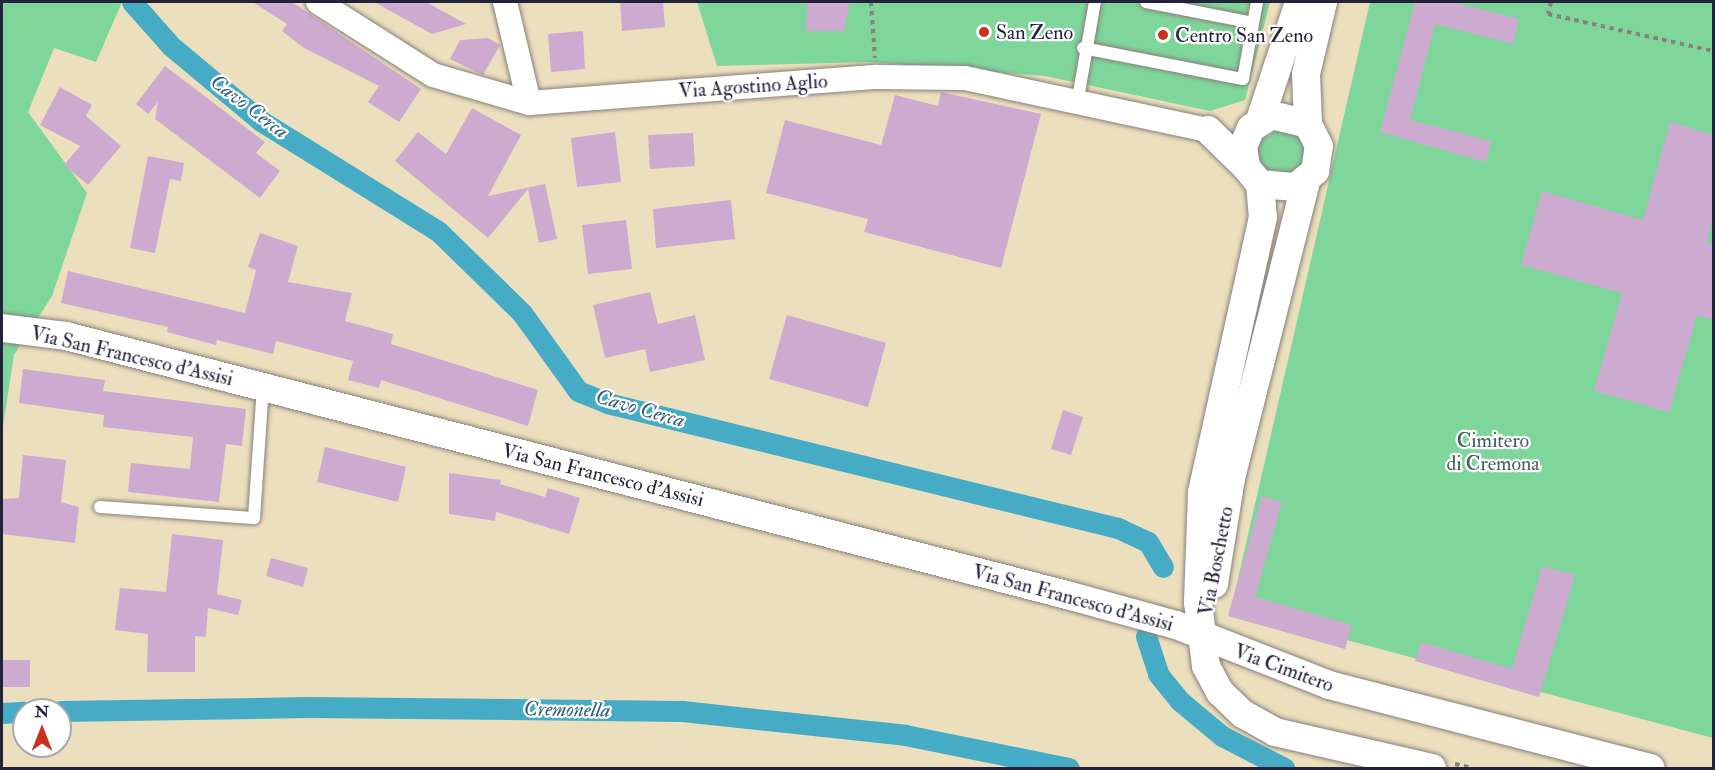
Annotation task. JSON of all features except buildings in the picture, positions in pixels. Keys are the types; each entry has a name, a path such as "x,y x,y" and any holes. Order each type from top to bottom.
{"street":[{"name":"Via Agostino Aglio","path":"318,2 433,75 529,103 877,77 965,78 1078,98 1208,130 1256,124"},
{"path":"505,2 529,103"},
{"name":"Via Boschetto","path":"1201,636 1203,492 1263,217 1244,147 1256,124 1299,2"},
{"name":"Via Boschetto","path":"1201,636 1231,478 1306,181 1317,165 1319,146 1308,124 1306,74 1323,2"},
{"path":"1256,124 1285,114 1308,124"},
{"name":"Via Agostino Aglio","path":"1208,130 1234,149 1253,176"},
{"path":"1253,176 1284,190 1306,181"},
{"name":"Via San Francesco d'Assisi","path":"2,328 66,336 897,549 1201,636"},
{"name":"Via Cimitero","path":"1201,636 1206,666 1220,692 1243,714 1275,732 1432,768"},
{"name":"Via Cimitero","path":"1201,636 1329,685 1650,768"}],"lane":[{"path":"1078,98 1083,48 1095,2"},
{"path":"1146,2 1253,22"},
{"path":"1083,48 1243,79 1257,2"},
{"path":"100,507 254,518 263,387"}],"path":[{"path":"871,2 877,77"},
{"path":"1551,2 1548,14 1713,51"}],"green space":[{"path":"2,2 122,2 96,62 54,48 28,112 87,193 52,296 14,355 2,433"},
{"name":"San Zeno","path":"697,2 1270,2 1245,100 1210,111 1045,76 870,62 717,66"},
{"name":"Cimitero di Cremona","path":"1370,2 1713,2 1713,738 1231,609"},
{"path":"1284,126 1305,140 1304,165 1283,178 1260,168 1257,143"}],"waterway":[{"name":"Cavo Cerca","path":"132,2 171,46 261,121 438,231 522,313 578,391 607,403 1118,528 1148,542 1163,567"},
{"name":"Cavo Cerca","path":"1146,636 1158,674 1180,701 1222,736 1284,768"},
{"name":"Cremonella","path":"72,711 308,707 682,711 905,735 1069,768"},
{"name":"Cremonella","path":"2,713 12,713"}],"place":[{"name":"San Zeno","path":"984,32"},
{"name":"Centro San Zeno","path":"1163,35"}]}
